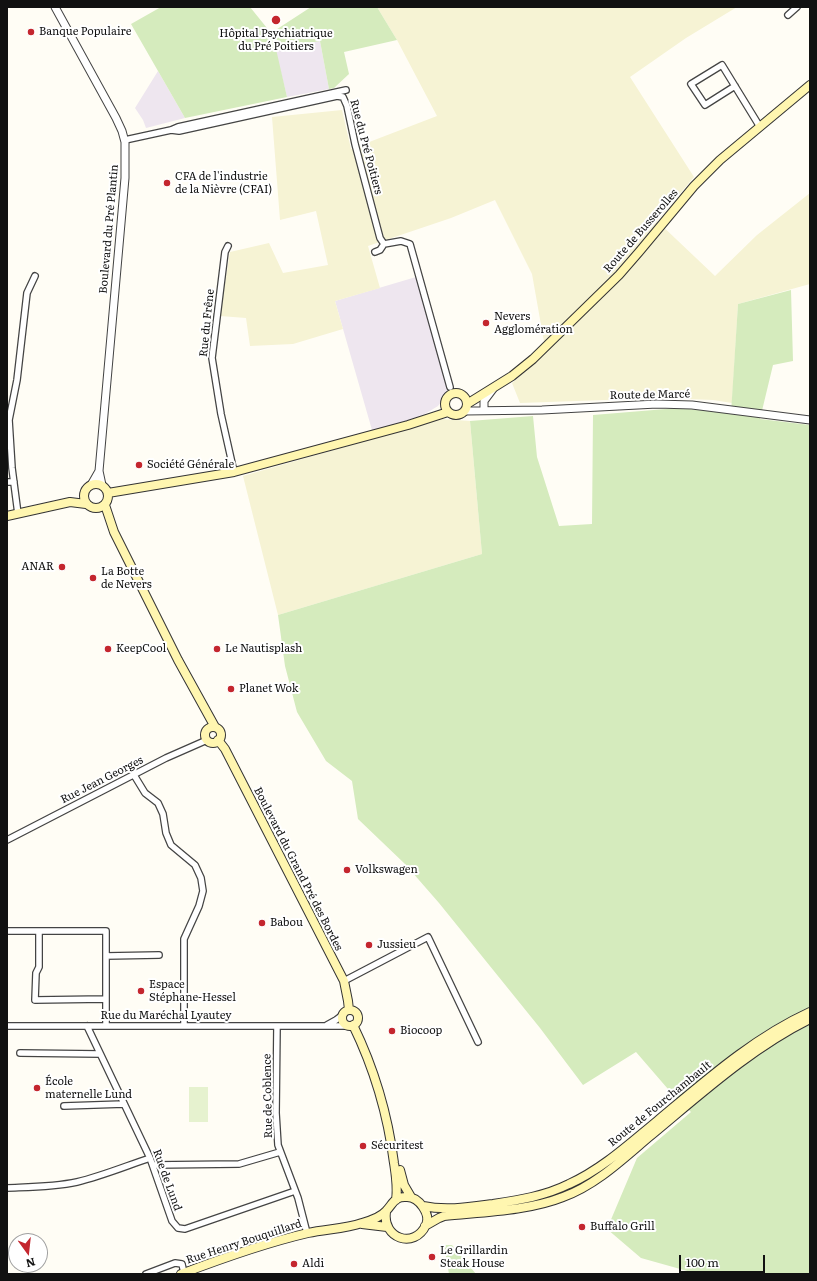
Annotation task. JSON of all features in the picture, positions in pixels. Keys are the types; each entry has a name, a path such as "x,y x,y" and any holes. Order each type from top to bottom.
{"main road":[{"name":"Route de Busserolles","path":"466,405 512,376 533,359 639,252 694,186 720,160 810,84"},
{"path":"108,493 234,472 401,427 421,420 440,408 449,401 459,394 466,405 456,415 449,401 450,387"},
{"path":"86,504 84,498 85,490 91,485 95,484 102,486 108,493 108,501 105,505 96,509"},
{"path":"7,516 70,502 84,494"},
{"path":"70,502 86,504 89,507 96,509 114,532"},
{"path":"105,505 114,532 208,716 215,727 219,729 221,734 218,740 214,742 207,740 205,735 208,716"},
{"path":"207,730 210,727 215,727"},
{"name":"Boulevard du Grand Pré des Bordes","path":"218,740 225,749 344,981 348,1002 346,1012"},
{"path":"354,1011 357,1014 358,1019 352,1025 344,1023 343,1018 346,1012 354,1011"},
{"name":"Route de Fourchambault","path":"424,1206 435,1208 452,1208 480,1206 518,1200 543,1194 569,1185 590,1173 624,1149 722,1068 771,1033 810,1012"},
{"path":"411,1197 402,1197 392,1202 386,1212 385,1218 387,1227 393,1234 400,1238 408,1239 416,1236 426,1226 444,1216 543,1204 565,1197 598,1178 629,1155 745,1059 771,1040 810,1019"},
{"path":"352,1025 366,1054 404,1185 411,1197 424,1206 427,1216 426,1226"},
{"path":"393,1148 398,1186 396,1200"},
{"name":"Rue Henry Bouquillard","path":"361,1224 386,1212"},
{"name":"Rue Henry Bouquillard","path":"183,1273 248,1250 307,1233 361,1224 387,1227"}],"street":[{"name":"Boulevard du Pré Plantin","path":"55,7 116,118 125,140 125,178 99,471 102,486"},
{"path":"788,15 798,7"},
{"path":"735,86 705,105 692,84 722,65 735,86 760,127"},
{"name":"Rue du Pré Poitiers","path":"125,140 171,130 178,126 346,90 343,97 347,106 354,144 380,238 384,244"},
{"name":"Rue du Pré Poitiers","path":"171,130 179,131 337,96 343,97"},
{"path":"375,252 380,250 384,244 401,241 410,244 450,387"},
{"name":"Rue du Frêne","path":"228,246 225,252 212,358 221,414 234,472"},
{"path":"18,514 12,468 9,420 17,380 27,293 35,276"},
{"path":"487,410 484,401 497,385"},
{"name":"Route de Marcé","path":"466,405 487,410 657,404 685,405 810,420"},
{"name":"Boulevard du Pré Plantin","path":"91,485 99,471"},
{"path":"7,482 14,482"},
{"name":"Rue Jean Georges","path":"7,840 166,758 207,740"},
{"path":"134,774 145,793 158,803 163,814 166,833 170,845 195,865 202,878 203,891 199,906 184,939 184,1026"},
{"path":"7,931 106,931 106,1026"},
{"path":"38,931 39,967 36,973 35,1000 106,999"},
{"path":"344,981 428,937 478,1042"},
{"path":"106,956 159,955"},
{"path":"325,1026 346,1012"},
{"name":"Rue du Maréchal Lyautey","path":"7,1026 352,1025"},
{"name":"Rue de Lund","path":"87,1026 150,1158 172,1221 178,1228 185,1229 295,1191"},
{"name":"Rue de Coblence","path":"277,1026 276,1112 278,1145 298,1198 307,1233"},
{"path":"20,1053 100,1054"},
{"path":"64,1106 124,1104"},
{"path":"152,1165 239,1164 280,1152"},
{"path":"7,1188 50,1186 77,1182 150,1158"},
{"path":"146,1274 175,1263 182,1264 183,1273"}],"shaded area":[{"path":"377,7 737,7 686,38 630,77 694,177 657,221 715,276 757,235 810,193 810,284 738,304 732,403 713,400 662,398 520,403 512,383 546,353 532,274 495,200 451,218 368,246 380,288 335,301 343,329 293,344 250,346 246,318 220,316 230,252 269,243 283,273 328,265 316,211 280,220 272,117 342,110 351,149 437,116 397,40"},
{"path":"320,41 329,89 287,97 275,49"},
{"path":"158,71 185,118 146,128 143,120 135,108"},
{"path":"416,277 448,387 447,394 438,406 415,420 372,430 335,301"},
{"path":"442,419 470,421 482,554 278,615 243,476"}],"green space":[{"path":"161,7 250,7 271,33 311,7 377,7 397,40 344,52 349,74 334,88 329,89 320,41 276,49 287,97 185,118 131,24"},
{"path":"791,290 793,361 773,365 760,419 810,425 810,1274 698,1274 641,1258 607,1229 637,1158 691,1112 674,1096 636,1052 583,1085 540,1028 439,903 405,864 358,819 352,781 326,761 297,712 285,666 278,615 482,554 470,421 533,416 537,457 559,526 592,524 593,415 678,408 731,413 738,304"},
{"path":"189,1087 208,1087 208,1122 189,1122"},
{"path":"444,1245 452,1245 476,1274 449,1274"}],"place":[{"name":"Hôpital Psychiatrique du Pré Poitiers","path":"276,20"},
{"name":"Banque Populaire","path":"31,32"},
{"name":"CFA de l'industrie de la Nièvre (CFAI)","path":"167,183"},
{"name":"Nevers Agglomération","path":"486,323"},
{"name":"Société Générale","path":"139,465"},
{"name":"ANAR","path":"62,567"},
{"name":"La Botte de Nevers","path":"93,578"},
{"name":"KeepCool","path":"108,649"},
{"name":"Le Nautisplash","path":"217,649"},
{"name":"Planet Wok","path":"231,689"},
{"name":"Volkswagen","path":"347,870"},
{"name":"Babou","path":"262,923"},
{"name":"Jussieu","path":"369,945"},
{"name":"Espace Stéphane-Hessel","path":"141,991"},
{"name":"Biocoop","path":"392,1031"},
{"name":"École maternelle Lund","path":"37,1088"},
{"name":"Sécuritest","path":"363,1146"},
{"name":"Buffalo Grill","path":"582,1227"},
{"name":"Le Grillardin Steak House","path":"432,1257"},
{"name":"Aldi","path":"294,1264"}]}
